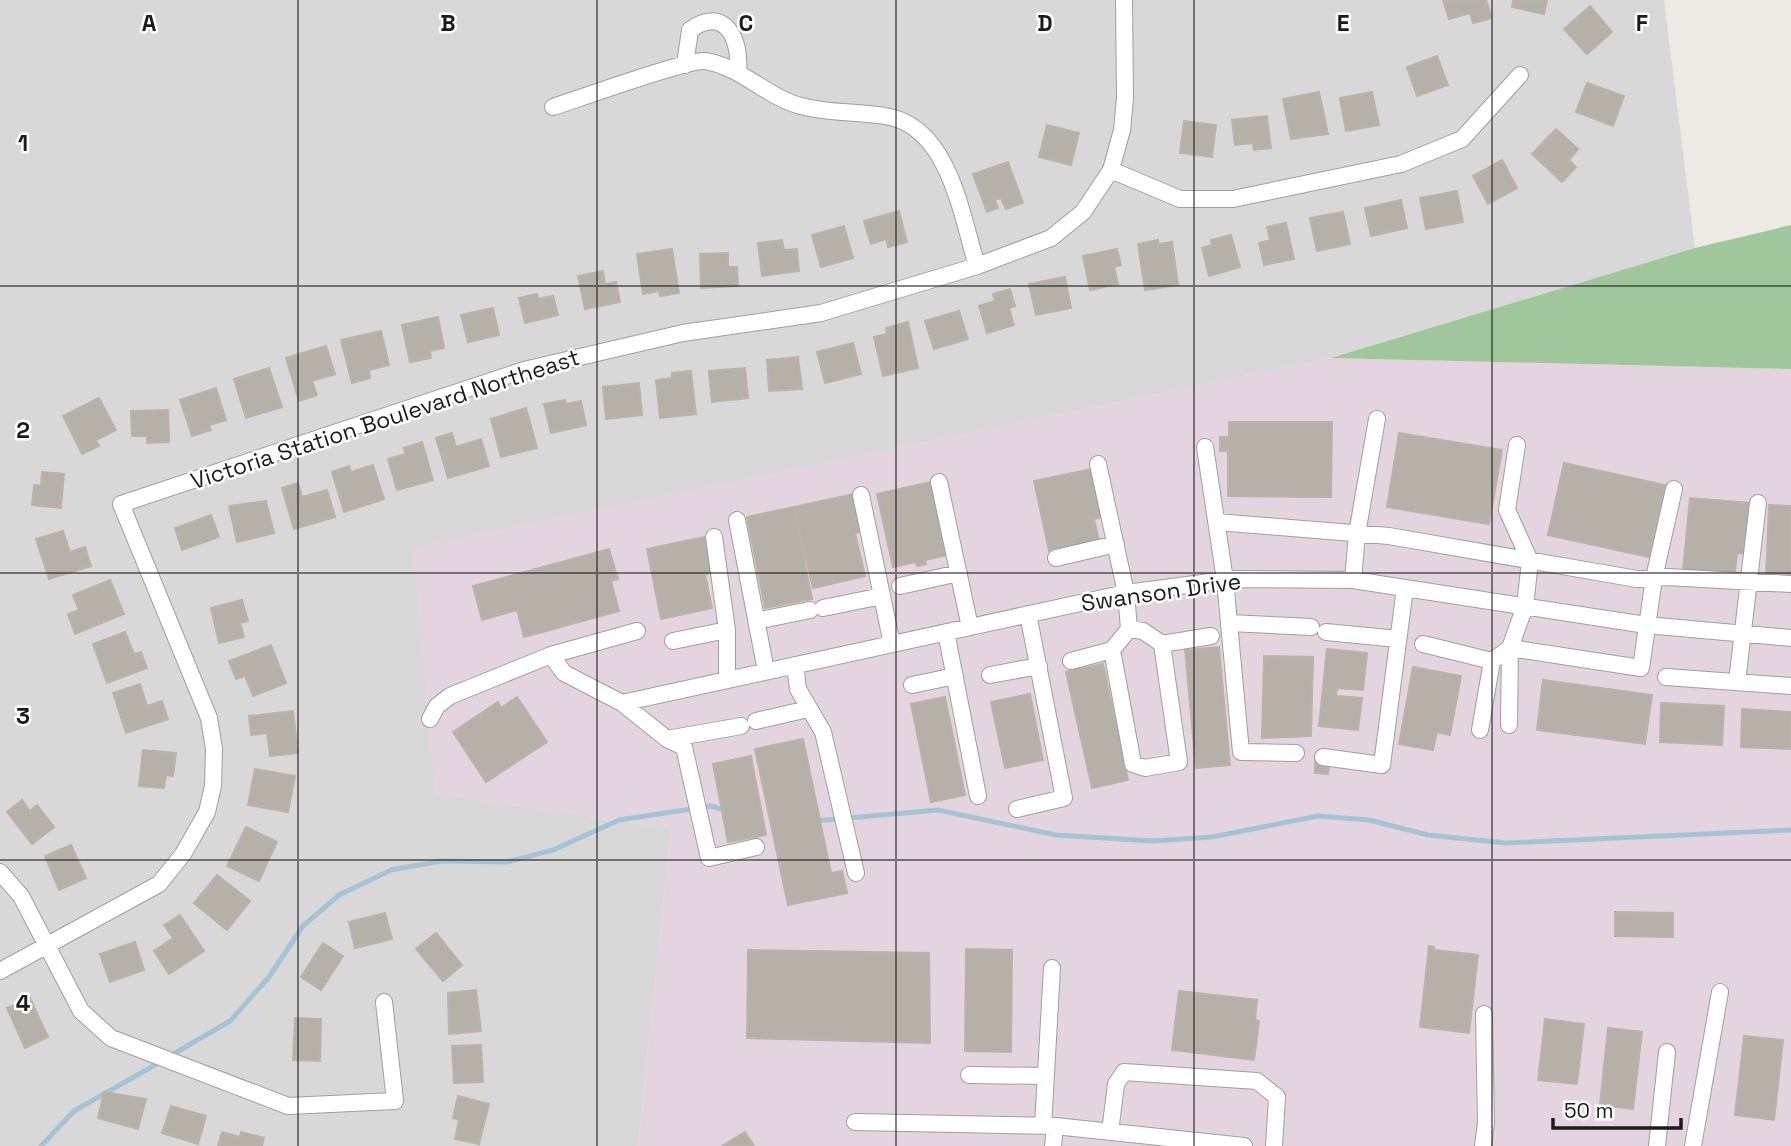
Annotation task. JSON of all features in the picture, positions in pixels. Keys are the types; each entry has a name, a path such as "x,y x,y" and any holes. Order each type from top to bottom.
{"street":[{"name":"Victoria Station Boulevard Northeast","path":"0,971 159,884 183,854 207,811 213,786 214,749 209,718 121,504 524,370 683,333 821,313 977,266 1051,238 1083,212 1111,170 1122,130 1125,97 1124,0"},
{"path":"685,65 690,30 699,23 710,22 721,24 737,38 740,55 738,72"},
{"path":"553,107 704,61 738,72 783,102 820,111 893,117 914,129 933,146 947,168 977,266"},
{"path":"1111,170 1180,199 1233,198 1401,164 1462,139 1520,75"},
{"path":"1353,580 1357,534 1377,419"},
{"path":"1510,725 1510,648 1525,606 1530,561 1507,510 1517,445"},
{"path":"1205,447 1225,580 1241,752 1296,752"},
{"path":"1071,661 1112,650 1129,629 1126,593 1098,464"},
{"path":"939,482 970,626"},
{"path":"1480,730 1492,662 1510,648 1641,668 1654,578 1674,489"},
{"path":"861,495 892,644"},
{"path":"1737,682 1758,503"},
{"path":"737,520 766,671"},
{"path":"1217,522 1390,536 1637,579 1791,584"},
{"path":"714,537 727,630 727,680"},
{"path":"1056,558 1116,544"},
{"path":"900,586 959,573"},
{"name":"Swanson Drive","path":"622,703 1126,593 1225,580 1353,580 1646,625 1791,638"},
{"path":"1323,757 1382,765 1405,588"},
{"path":"756,621 882,596"},
{"path":"1017,809 1064,798 1028,614"},
{"path":"1229,623 1319,629 1398,639"},
{"path":"1129,629 1143,631 1162,644 1211,636"},
{"path":"673,641 727,630"},
{"path":"430,719 437,706 450,696 551,655 637,631"},
{"path":"946,632 978,796"},
{"path":"1112,650 1133,764 1145,768 1179,762 1162,644"},
{"path":"1423,644 1492,662"},
{"path":"551,655 564,673 622,703 667,739 684,747 709,858 756,847"},
{"path":"795,665 798,689 822,732 856,873"},
{"path":"990,675 1038,666"},
{"path":"912,685 955,676"},
{"path":"1666,677 1791,686"},
{"path":"667,739 808,709"},
{"path":"0,872 20,896 81,1011 111,1038 289,1106 395,1101 384,1002"},
{"path":"1052,968 1046,1076 1053,1146"},
{"path":"1693,1146 1720,992"},
{"path":"1483,1146 1484,1014"},
{"path":"1657,1146 1667,1052"},
{"path":"1110,1132 1116,1084 1124,1072 1257,1081 1278,1097 1274,1146"},
{"path":"969,1075 1046,1076"},
{"path":"855,1122 1049,1126 1244,1146"}],"shaded area":[{"path":"0,0 1664,0 1695,248 1331,358 414,548 436,794 671,828 638,1146 0,1146"},
{"path":"1331,358 1791,369 1791,1146 638,1146 671,828 435,794 413,548"}],"green space":[{"path":"1791,225 1791,369 1331,358 1695,248"}],"building":[{"path":"1443,0 1486,0 1492,18 1473,23 1470,13 1449,19"},
{"path":"1513,0 1547,0 1544,14 1512,7"},
{"path":"1590,6 1612,32 1587,54 1564,29"},
{"path":"1437,56 1448,85 1417,96 1407,67"},
{"path":"1587,83 1624,96 1613,126 1576,112"},
{"path":"1319,92 1328,134 1291,139 1283,99"},
{"path":"1372,92 1379,125 1346,131 1340,98"},
{"path":"1267,116 1271,148 1254,150 1253,143 1235,145 1232,120"},
{"path":"1184,121 1216,125 1212,157 1180,153"},
{"path":"1047,125 1079,133 1071,165 1039,157"},
{"path":"1556,129 1578,149 1569,160 1576,167 1562,182 1532,154"},
{"path":"1502,160 1517,188 1488,204 1473,176"},
{"path":"1008,162 1023,203 1006,209 1001,198 995,200 998,208 987,212 973,174"},
{"path":"1457,191 1463,222 1426,229 1420,198"},
{"path":"1401,200 1407,228 1371,236 1365,208"},
{"path":"899,211 907,242 888,247 886,239 871,244 864,221"},
{"path":"1343,212 1350,244 1317,251 1310,218"},
{"path":"1286,223 1294,259 1264,265 1259,243 1270,240 1267,227"},
{"path":"844,226 853,258 821,267 812,235"},
{"path":"1231,235 1240,267 1209,276 1202,248 1212,245 1211,240"},
{"path":"782,240 784,250 797,249 799,271 762,276 758,243"},
{"path":"1158,240 1159,244 1172,242 1178,285 1145,290 1138,244"},
{"path":"672,249 679,293 660,296 659,291 643,294 637,254"},
{"path":"1117,249 1121,265 1114,267 1118,284 1090,290 1083,256"},
{"path":"728,253 728,267 737,267 738,286 701,288 700,254"},
{"path":"603,271 605,284 616,282 620,302 585,309 578,276"},
{"path":"1065,277 1071,308 1036,315 1029,284"},
{"path":"1010,289 1015,306 1009,308 1014,325 987,333 979,306 995,301 993,294"},
{"path":"537,294 538,299 553,296 558,315 525,323 519,298"},
{"path":"493,308 499,335 468,342 461,315"},
{"path":"959,311 968,339 934,349 925,321"},
{"path":"438,317 444,348 430,351 431,358 410,362 402,325"},
{"path":"908,322 918,368 883,376 874,337 887,334 886,328"},
{"path":"381,331 389,365 369,370 370,378 352,383 341,340"},
{"path":"853,343 861,374 825,383 817,352"},
{"path":"326,346 335,374 312,381 317,395 299,401 286,358"},
{"path":"798,357 802,389 769,391 767,360"},
{"path":"269,368 282,407 246,418 234,379"},
{"path":"745,368 748,398 712,402 709,371"},
{"path":"691,371 696,414 660,418 656,380 672,378 672,373"},
{"path":"639,383 642,415 606,419 603,387"},
{"path":"216,388 226,420 209,425 211,430 192,436 180,400"},
{"path":"99,398 116,430 96,440 99,446 82,454 63,416"},
{"path":"565,400 566,404 581,401 586,425 551,433 544,404"},
{"path":"526,408 537,448 501,457 491,419"},
{"path":"168,410 169,442 147,443 147,436 132,436 131,411"},
{"path":"1229,422 1332,422 1331,497 1228,496 1228,451 1220,451 1220,437 1229,437"},
{"path":"452,433 456,447 481,439 489,466 448,478 436,438"},
{"path":"1399,433 1502,450 1489,524 1387,507"},
{"path":"422,442 433,480 397,490 388,459 405,454 404,448"},
{"path":"1564,463 1665,485 1649,557 1548,535"},
{"path":"373,465 384,499 344,512 332,472 349,466 351,472"},
{"path":"1092,469 1102,517 1094,519 1099,541 1049,551 1034,481"},
{"path":"42,472 64,474 61,508 32,505 34,485 41,486"},
{"path":"931,482 947,555 925,560 926,564 917,566 916,562 893,567 877,494"},
{"path":"298,483 302,497 327,490 335,517 294,529 282,488"},
{"path":"854,494 863,531 855,533 865,576 813,588 794,507"},
{"path":"1690,498 1750,503 1745,554 1737,553 1735,574 1683,570"},
{"path":"266,501 274,533 237,542 229,506"},
{"path":"1769,505 1791,506 1791,578 1766,577"},
{"path":"794,507 812,599 765,608 747,517"},
{"path":"211,515 219,537 182,550 175,528"},
{"path":"63,531 70,552 85,547 91,566 49,579 36,539"},
{"path":"705,537 713,573 705,574 712,608 661,619 647,549"},
{"path":"609,549 618,579 611,581 619,611 524,637 517,610 482,620 473,586"},
{"path":"110,580 124,614 75,634 68,614 79,610 73,595"},
{"path":"242,600 248,621 240,623 244,637 219,643 211,608"},
{"path":"125,632 134,654 141,652 147,668 107,683 93,644"},
{"path":"271,645 286,683 253,696 245,676 236,679 229,661"},
{"path":"1219,647 1230,765 1196,768 1185,650"},
{"path":"1327,649 1367,653 1363,690 1337,688 1336,696 1362,698 1358,730 1319,726"},
{"path":"1264,656 1313,657 1311,736 1262,738"},
{"path":"1103,664 1128,780 1092,788 1066,672"},
{"path":"1413,667 1461,676 1450,735 1437,732 1433,750 1399,744"},
{"path":"1543,680 1652,695 1645,744 1537,730"},
{"path":"140,684 147,706 162,701 168,719 126,733 113,693"},
{"path":"1030,694 1043,760 1005,768 991,702"},
{"path":"517,697 547,742 486,782 453,732 498,702 501,708"},
{"path":"945,697 965,795 931,802 911,704"},
{"path":"1661,703 1724,706 1722,745 1660,742"},
{"path":"1742,709 1791,712 1791,749 1741,747"},
{"path":"293,711 298,753 270,756 267,733 251,735 249,716"},
{"path":"803,739 831,873 842,871 847,893 788,905 755,749"},
{"path":"143,750 176,753 173,776 166,775 164,788 139,786"},
{"path":"751,756 766,835 728,842 713,764"},
{"path":"1315,762 1329,764 1328,774 1315,773"},
{"path":"255,769 295,776 288,812 248,805"},
{"path":"22,800 30,811 37,805 54,827 32,844 7,812"},
{"path":"246,827 277,842 259,881 227,866"},
{"path":"71,845 86,878 59,890 45,856"},
{"path":"217,875 250,901 227,930 194,903"},
{"path":"1615,912 1673,913 1673,937 1615,936"},
{"path":"385,913 392,939 355,948 349,922"},
{"path":"180,915 204,951 169,974 154,951 173,938 164,925"},
{"path":"436,933 462,965 443,981 416,949"},
{"path":"135,942 144,970 110,982 100,954"},
{"path":"323,943 343,956 321,990 301,977"},
{"path":"1429,946 1434,947 1434,950 1478,955 1469,1033 1420,1027"},
{"path":"966,949 1012,950 1011,1052 965,1051"},
{"path":"748,950 929,953 930,1043 747,1038"},
{"path":"476,990 481,1031 449,1034 448,993"},
{"path":"1179,991 1257,1000 1255,1020 1259,1021 1254,1060 1172,1050"},
{"path":"30,998 48,1037 25,1048 7,1008"},
{"path":"295,1018 321,1019 320,1061 293,1060"},
{"path":"1545,1019 1584,1024 1577,1084 1538,1080"},
{"path":"1608,1028 1642,1032 1633,1109 1600,1105"},
{"path":"1744,1036 1783,1040 1774,1120 1735,1115"},
{"path":"481,1045 483,1082 454,1083 452,1046"},
{"path":"104,1092 146,1099 138,1129 98,1118"},
{"path":"458,1096 489,1104 479,1144 455,1139 459,1120 453,1118"},
{"path":"171,1106 206,1116 198,1144 162,1133"},
{"path":"222,1132 240,1137 241,1132 264,1138 262,1146 218,1146"},
{"path":"745,1132 754,1146 722,1146"}],"waterway":[{"path":"170,1056 230,1021 269,977 303,926 339,895 391,870 441,861 507,862 553,850 619,820 711,806 727,811"},
{"path":"815,821 938,810 1056,835 1153,841 1212,837 1318,816 1369,820 1428,835 1506,843 1791,830"},
{"path":"41,1146 74,1111 162,1061"}]}
